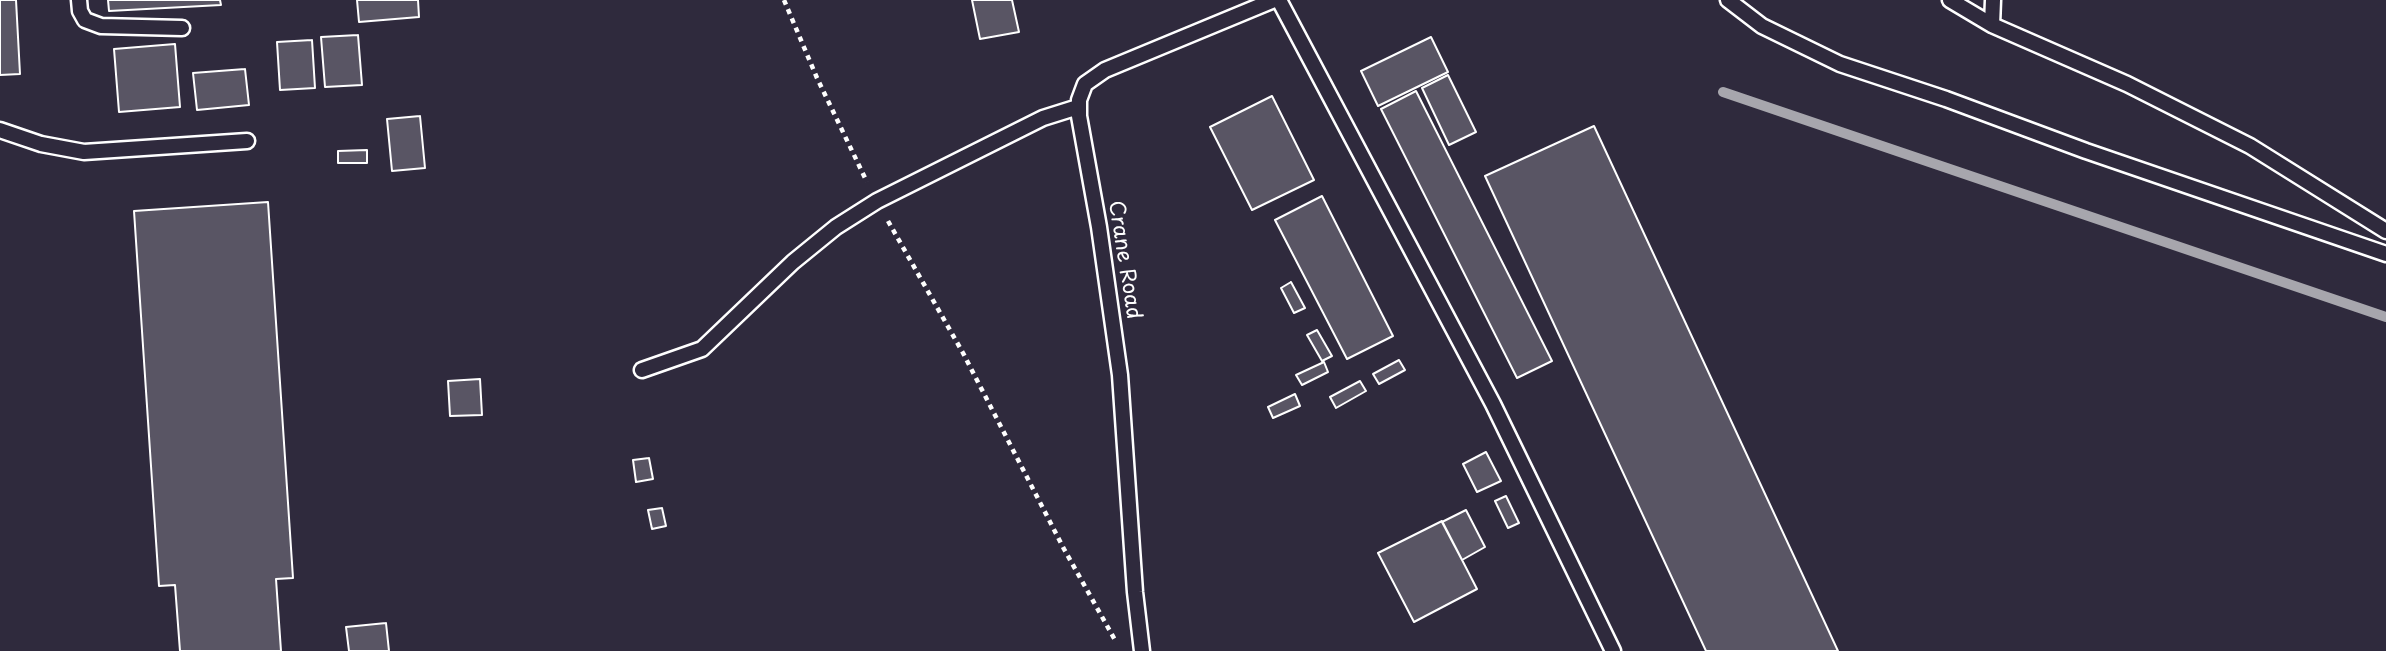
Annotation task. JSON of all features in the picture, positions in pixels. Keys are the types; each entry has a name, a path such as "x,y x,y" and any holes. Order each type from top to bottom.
{"lane":[{"path":"79,0 80,12 85,20 101,26 182,28"},
{"path":"642,370 702,349 793,262 825,236 877,201 1043,118 1078,107 1085,84 1105,70 1276,0 1493,404 1613,651"},
{"path":"1728,0 1762,26 1840,64 2386,254"},
{"path":"1950,0 1992,25 2127,84 2250,146 2386,231"},
{"path":"1992,25 1993,0"},
{"name":"Crane Road","path":"1078,107 1120,375 1135,592 1142,651"},
{"path":"0,130 41,144 84,152 247,141"}],"path":[{"path":"784,0 817,78 877,201 962,353 1064,549 1118,645"}],"building":[{"path":"0,0 16,0 20,74 0,75"},
{"path":"108,0 220,0 221,5 109,11"},
{"path":"357,0 418,0 419,17 359,22"},
{"path":"972,0 1012,0 1019,32 980,39"},
{"path":"358,35 362,85 325,87 321,37"},
{"path":"1431,37 1448,72 1378,106 1361,71"},
{"path":"312,40 315,88 280,90 277,42"},
{"path":"175,44 180,107 119,112 114,49"},
{"path":"245,69 249,105 197,110 193,73"},
{"path":"1448,75 1476,132 1449,145 1422,88"},
{"path":"1416,91 1552,361 1517,378 1381,109"},
{"path":"1272,96 1314,180 1252,210 1210,127"},
{"path":"420,116 425,168 392,171 387,119"},
{"path":"1594,126 1838,651 1706,651 1485,176"},
{"path":"367,150 367,163 338,163 338,151"},
{"path":"1322,196 1393,336 1347,359 1275,220"},
{"path":"268,202 293,578 276,579 281,651 180,651 175,585 159,586 134,211"},
{"path":"1291,282 1305,308 1294,313 1281,288"},
{"path":"1317,330 1332,356 1322,361 1307,335"},
{"path":"1399,360 1405,370 1379,384 1373,374"},
{"path":"1324,362 1328,372 1302,385 1296,375"},
{"path":"480,379 482,415 450,416 448,381"},
{"path":"1360,381 1366,391 1336,408 1330,397"},
{"path":"1295,394 1300,406 1273,418 1268,407"},
{"path":"1486,452 1501,481 1477,492 1463,464"},
{"path":"649,458 653,479 636,482 633,460"},
{"path":"1506,496 1519,523 1508,528 1495,501"},
{"path":"662,508 666,526 652,529 648,510"},
{"path":"1466,510 1485,547 1462,560 1442,522"},
{"path":"1442,521 1477,589 1414,622 1378,553"},
{"path":"386,623 389,651 349,651 346,627"}],"waterway":[{"path":"1723,92 2386,317"}]}
